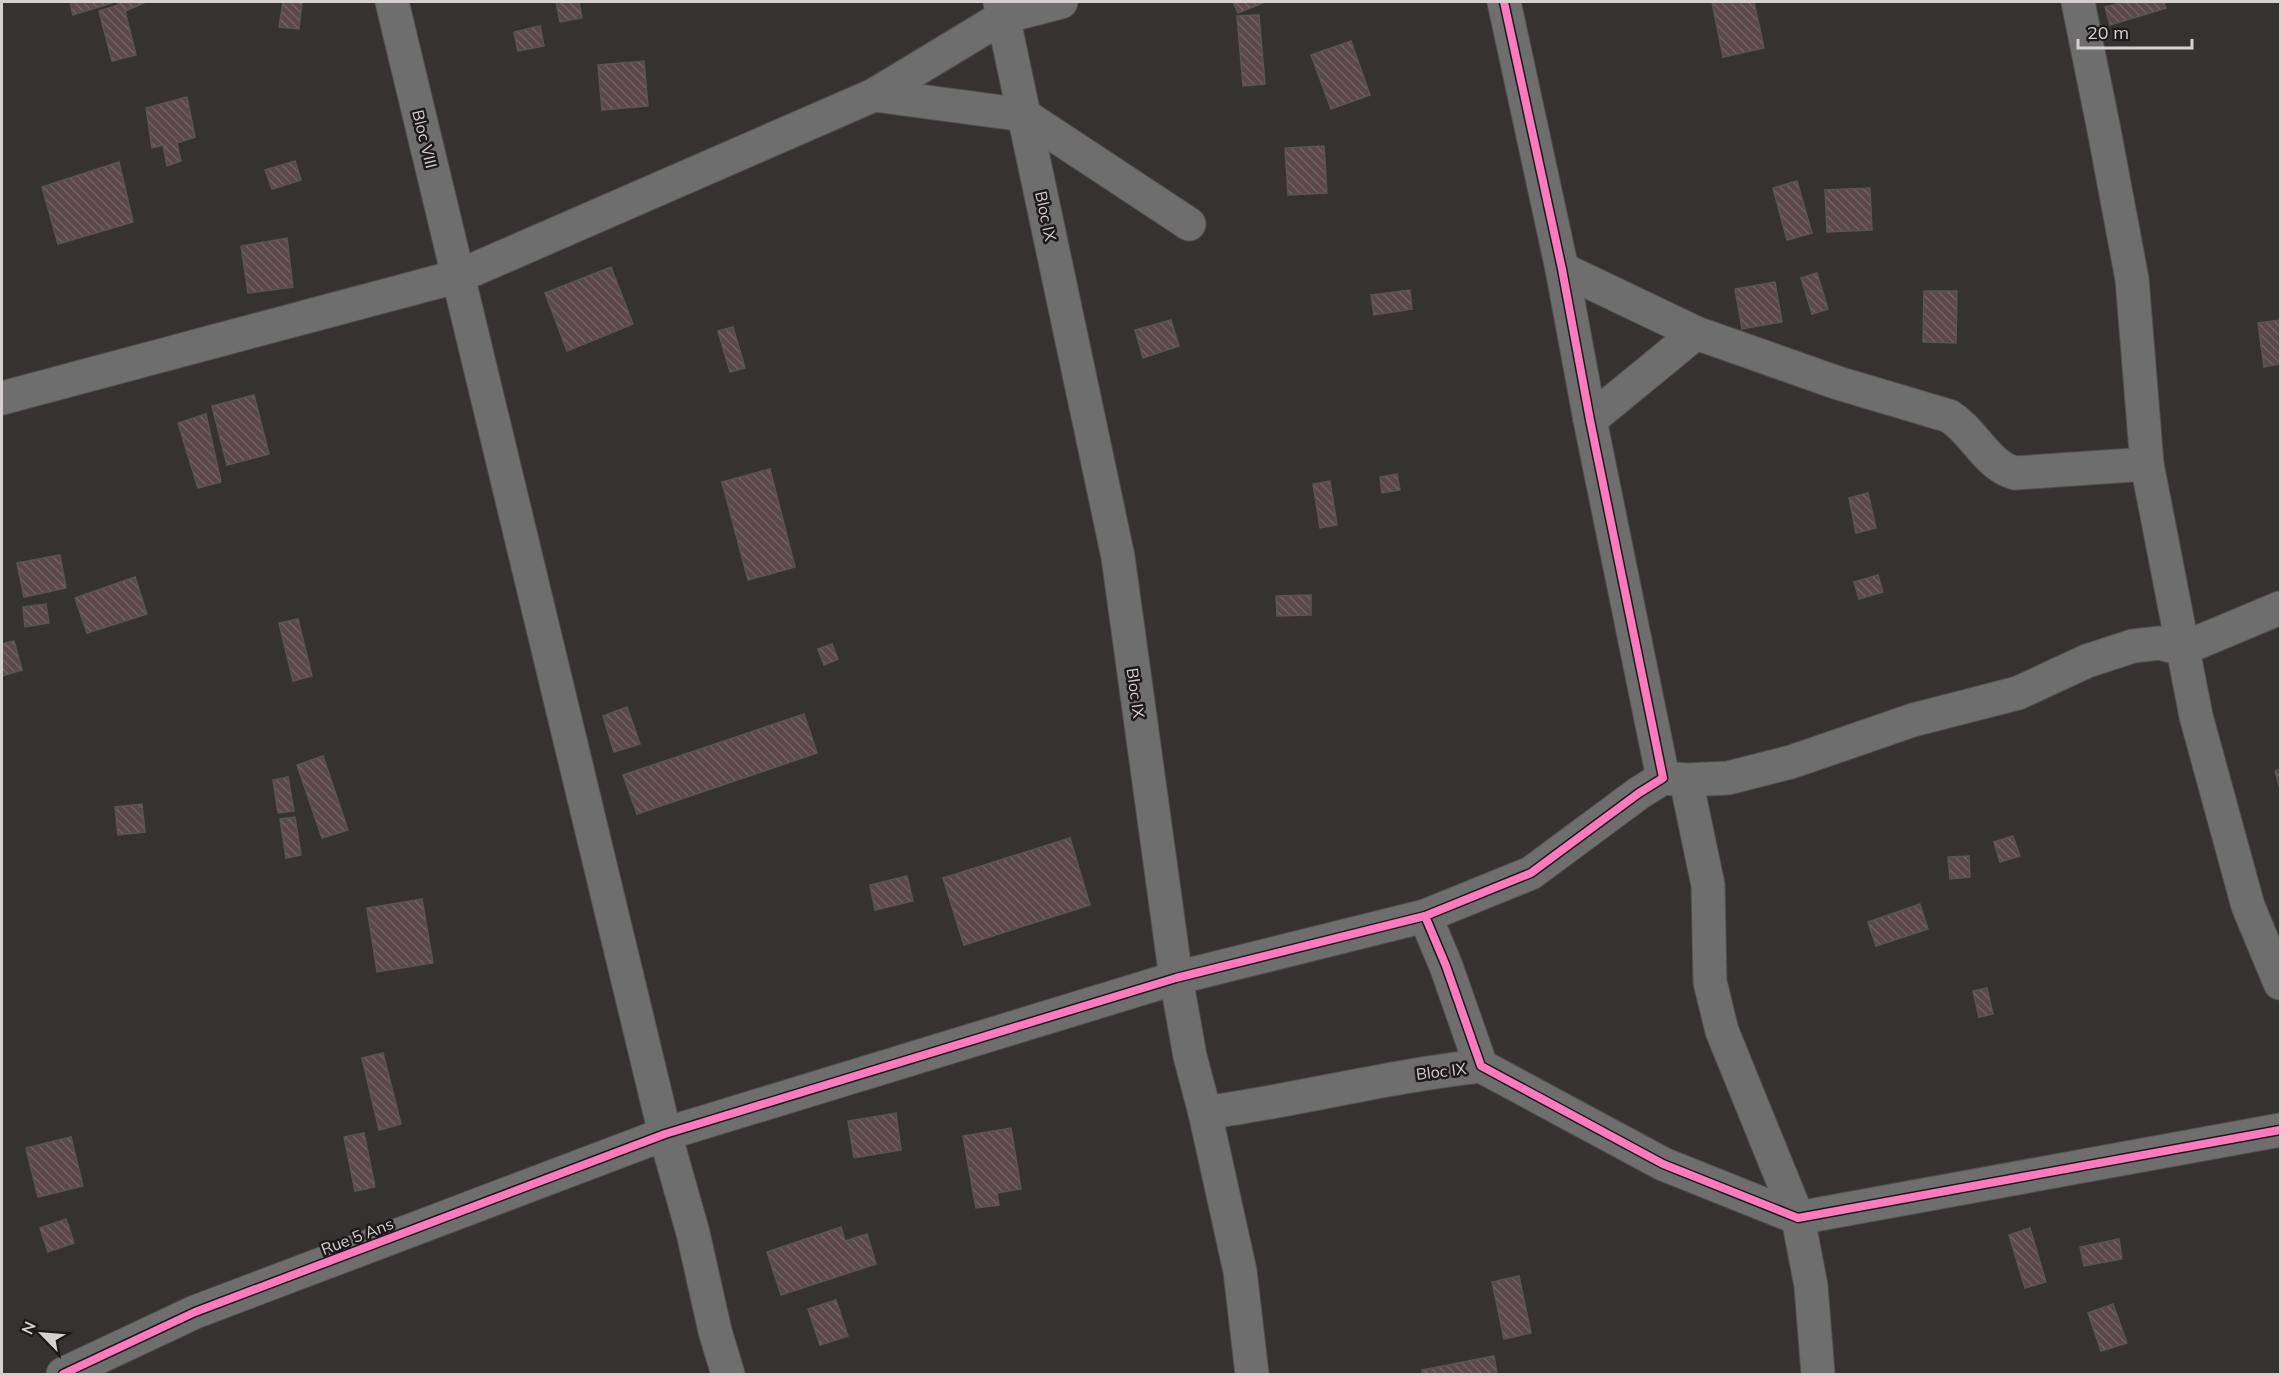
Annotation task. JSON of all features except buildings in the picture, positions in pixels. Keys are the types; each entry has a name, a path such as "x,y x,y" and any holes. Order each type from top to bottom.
{"street":[{"name":"Bloc VIII","path":"392,2 665,1134 693,1233 715,1331 728,1374"},
{"path":"2,398 459,276 873,95 1001,9 1062,2"},
{"path":"1504,2 1562,268 1590,420 1674,779 1708,885 1710,982 1722,1031 1798,1218 1810,1286 1818,1374"},
{"path":"2078,2 2132,279 2147,464 2182,649 2196,716 2248,906 2280,983"},
{"name":"Bloc IX","path":"1001,9 1118,557 1176,978 1190,1056 1205,1113 1248,1107 1422,1073 1481,1066"},
{"path":"873,95 1024,115 1189,224"},
{"path":"1562,268 1696,333 1838,383 1949,416 1967,430 2005,470 2015,473 2147,464"},
{"path":"1590,420 1696,333"},
{"path":"1674,779 1728,778 1791,762 1913,720 2018,693 2087,661 2133,646 2160,643 2182,649 2280,608"},
{"name":"Rue 5 Ans","path":"63,1374 195,1312 665,1134 1176,978 1425,916 1531,873 1639,792 1674,779"},
{"path":"1425,916 1446,966 1481,1066 1663,1164 1798,1218 2280,1130"},
{"path":"1205,1113 1240,1271 1252,1374"}],"cycle path":[{"path":"1504,2 1562,269 1590,420 1663,778 1639,793 1531,873 1425,916 1446,966 1481,1066 1663,1164 1798,1218 2280,1130"},
{"path":"63,1374 195,1312 665,1134 1176,978 1425,916"}]}
